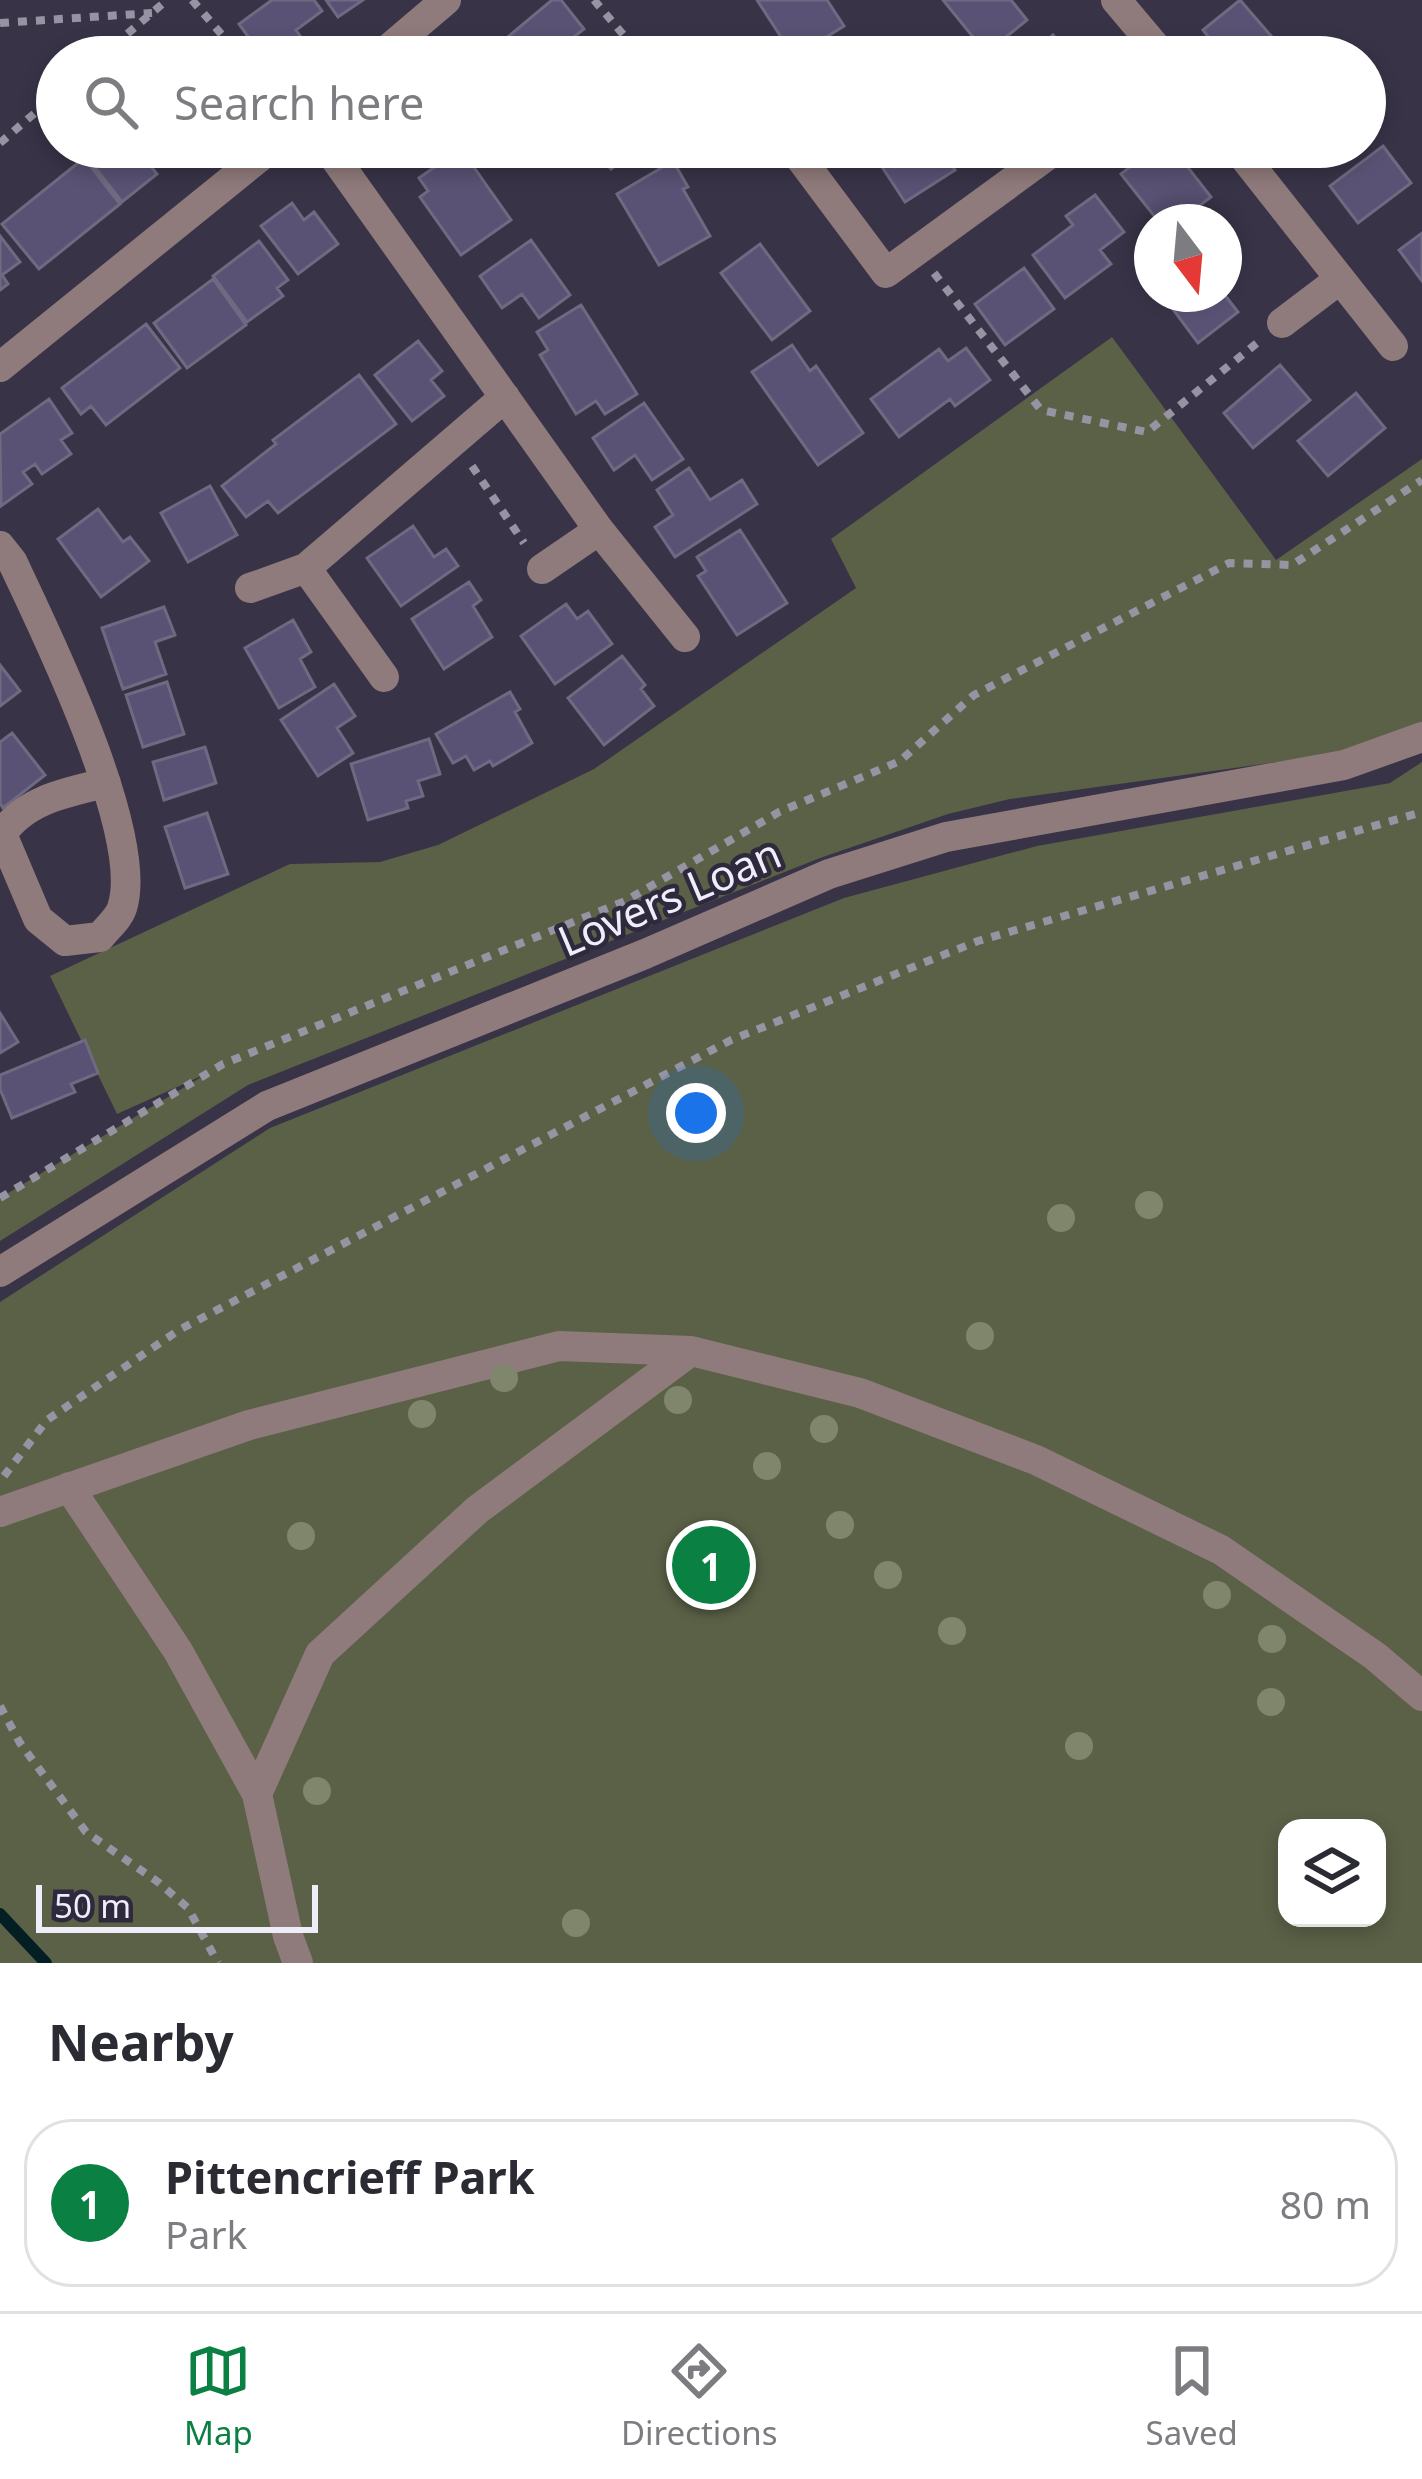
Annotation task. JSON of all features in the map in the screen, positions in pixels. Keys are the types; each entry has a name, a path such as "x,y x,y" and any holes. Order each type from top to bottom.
{"street":[{"path":"404,36 446,0"},
{"path":"1116,0 1146,36"},
{"path":"0,367 246,168"},
{"path":"342,168 599,530 685,637"},
{"path":"808,168 886,273 1030,168"},
{"path":"1253,168 1393,346"},
{"path":"1282,323 1340,279"},
{"path":"250,588 306,568 505,397"},
{"path":"542,569 599,530"},
{"path":"0,546 12,561 63,668 106,783 127,878 122,911 100,937 65,941 38,919 2,834 14,816 29,808 106,783"},
{"path":"306,568 384,677"},
{"name":"Lovers Loan","path":"0,1272 267,1106 645,954 829,874 946,837 1344,765 1422,737"},
{"path":"0,1512 249,1425 559,1346 691,1351 860,1393 1036,1460 1221,1550 1375,1656 1422,1696"},
{"path":"257,1794 320,1654 477,1510 691,1351"},
{"path":"69,1487 178,1651 257,1794 298,1963"}],"path":[{"path":"125,36 166,0"},
{"path":"192,0 223,36"},
{"path":"594,0 625,36"},
{"path":"0,23 152,13"},
{"path":"0,143 36,112"},
{"path":"917,251 1041,410 1126,428 1148,432 1282,323"},
{"path":"454,440 542,569"},
{"path":"0,1198 223,1064 625,901 779,812 900,761 974,695 1229,563 1292,565 1422,480"},
{"path":"0,1481 46,1420 178,1330 731,1040 978,941 1422,812"},
{"path":"0,1706 20,1743 86,1832 188,1908 218,1963"}],"green space":[{"path":"1112,337 1276,560 1422,459 1422,737 1010,799 948,814 820,858 248,1085 0,1241 0,1198 208,1073 117,1114 50,976 290,864 380,862 438,845 594,769 856,588 831,539"},
{"path":"1422,762 1422,1963 0,1963 0,1302 270,1128 844,898 1037,846 1390,783"}],"building":[{"path":"272,0 314,0 322,11 296,30 300,36 248,36 239,24"},
{"path":"326,0 363,0 338,17"},
{"path":"552,0 561,0 584,29 575,36 509,36"},
{"path":"757,0 827,0 844,26 828,36 780,36"},
{"path":"943,0 1011,0 1027,20 1007,36 972,36"},
{"path":"1240,0 1271,36 1208,36 1203,30"},
{"path":"1386,150 1411,183 1358,223 1330,186 1354,168 1386,168"},
{"path":"72,168 92,168 120,204 39,269 2,224"},
{"path":"95,168 152,168 157,174 122,202"},
{"path":"433,168 474,168 511,220 461,255 420,197 428,191 419,178"},
{"path":"661,168 677,168 688,187 683,189 710,236 659,265 617,194"},
{"path":"883,168 954,168 955,170 905,202"},
{"path":"1129,168 1188,168 1211,197 1202,204 1145,204 1121,174"},
{"path":"1095,195 1124,232 1100,250 1111,264 1065,298 1033,255 1073,225 1066,216"},
{"path":"292,203 304,220 314,212 338,244 298,274 261,226"},
{"path":"1422,233 1422,281 1399,250"},
{"path":"0,236 20,262 2,275 8,284 0,290"},
{"path":"531,240 570,295 539,318 522,294 502,308 480,276"},
{"path":"259,241 288,280 277,288 283,296 247,322 213,276"},
{"path":"760,244 810,311 772,340 721,273"},
{"path":"1024,268 1054,309 1005,345 975,304"},
{"path":"213,279 246,325 187,368 154,323"},
{"path":"581,305 637,394 605,414 596,401 576,414 540,355 548,350 537,332"},
{"path":"1175,312 1238,312 1198,343"},
{"path":"146,324 180,368 106,425 91,406 81,414 62,388"},
{"path":"418,341 442,371 431,380 444,396 412,421 375,375"},
{"path":"792,345 810,371 816,366 863,433 818,465 752,372"},
{"path":"966,348 990,380 955,406 950,399 899,437 871,399 939,349 948,361"},
{"path":"1280,365 1310,400 1253,448 1224,413"},
{"path":"359,375 396,424 278,513 268,501 246,517 222,486 276,444 273,440"},
{"path":"1356,393 1385,428 1328,476 1298,441"},
{"path":"49,399 72,433 61,440 71,454 42,474 35,464 23,472 32,484 1,506 0,434"},
{"path":"644,403 683,459 652,480 635,455 614,470 593,438"},
{"path":"689,468 710,500 742,480 757,504 675,557 655,527 673,515 657,490"},
{"path":"210,486 237,535 188,562 161,513"},
{"path":"98,509 123,542 130,537 149,561 101,597 58,539"},
{"path":"413,526 434,557 446,549 458,566 401,606 367,558"},
{"path":"740,530 787,603 737,635 698,576 706,571 697,557"},
{"path":"469,582 481,600 473,606 492,637 444,669 412,619"},
{"path":"566,604 577,619 588,611 612,644 555,684 521,636"},
{"path":"164,607 175,635 155,642 166,674 123,689 102,628"},
{"path":"293,620 311,652 300,659 315,687 279,708 245,648"},
{"path":"622,656 645,685 641,689 654,706 604,745 568,698"},
{"path":"0,665 20,691 0,706"},
{"path":"167,682 184,734 143,747 126,695"},
{"path":"334,684 355,716 337,728 353,753 318,776 281,720"},
{"path":"510,692 532,743 493,766 490,761 474,770 466,756 453,763 436,734"},
{"path":"12,733 45,775 3,808 0,742"},
{"path":"429,739 440,774 418,781 423,796 406,801 408,808 368,820 351,764"},
{"path":"205,747 216,783 164,800 153,762"},
{"path":"207,813 228,874 185,888 165,827"},
{"path":"0,1013 18,1042 0,1053"},
{"path":"85,1040 98,1073 71,1084 75,1092 12,1118 0,1089 0,1075"}],"waterway":[{"path":"0,1914 46,1963"}],"place":[{"name":"Pittencrieff Park","path":"711,1565"}]}
